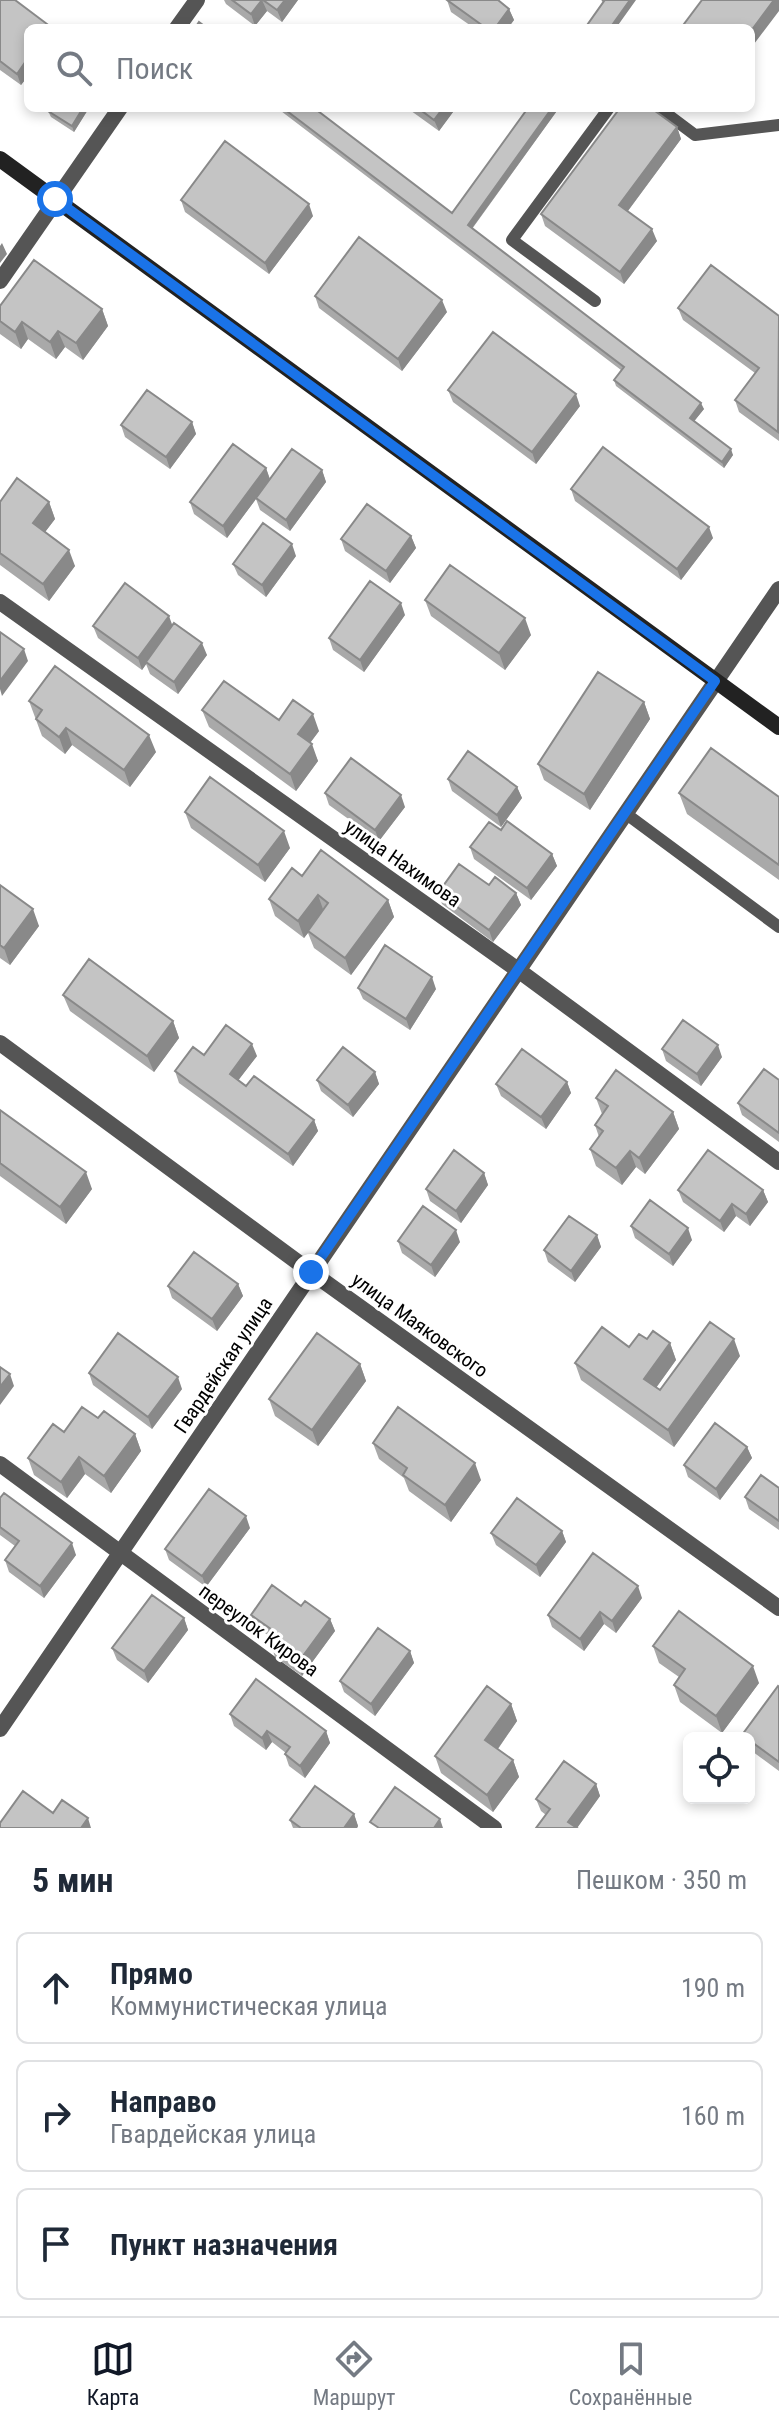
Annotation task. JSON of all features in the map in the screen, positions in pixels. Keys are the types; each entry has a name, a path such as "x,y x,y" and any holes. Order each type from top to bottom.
{"street":[{"path":"180,24 197,0"},
{"path":"0,281 117,112"},
{"path":"0,159 779,727"},
{"name":"Гвардейская улица","path":"0,1729 779,589"},
{"name":"улица Нахимова","path":"0,602 518,970 779,1162"},
{"name":"улица Маяковского","path":"0,1043 311,1272 779,1608"},
{"name":"переулок Кирова","path":"0,1464 494,1828"}],"lane":[{"path":"595,301 512,240 606,112"},
{"path":"664,112 695,135 779,125"},
{"path":"625,813 779,927"}],"building":[{"path":"0,0 15,0 47,24 24,24 24,64 17,74 0,61"},
{"path":"232,0 262,0 251,14"},
{"path":"263,0 285,0 277,10"},
{"path":"447,0 498,0 509,9 498,24 480,24"},
{"path":"630,0 613,24 588,24 604,1"},
{"path":"702,0 774,0 755,26 684,24"},
{"path":"50,112 81,112 72,126"},
{"path":"288,112 319,112 452,213 525,112 549,112 468,225 701,403 690,418 731,449 722,462 614,380 624,367"},
{"path":"423,112 440,112 434,120"},
{"path":"617,112 656,112 677,127 619,205 652,229 620,272 541,214"},
{"path":"225,141 309,204 265,263 181,200"},
{"path":"359,237 442,300 398,359 315,296"},
{"path":"34,260 102,309 76,343 58,331 50,342 22,322 15,332 0,321 0,306"},
{"path":"711,265 779,316 778,432 735,400 759,368 678,308"},
{"path":"493,332 576,394 532,452 448,390"},
{"path":"147,390 192,422 166,457 121,425"},
{"path":"233,444 266,468 223,526 190,502"},
{"path":"603,447 709,527 677,569 571,489"},
{"path":"292,449 322,470 286,520 256,498"},
{"path":"17,478 49,502 33,523 69,550 43,584 0,553 0,502"},
{"path":"367,504 411,536 386,571 341,539"},
{"path":"263,523 292,544 262,585 233,564"},
{"path":"450,565 525,618 499,653 425,600"},
{"path":"370,581 401,603 360,660 329,638"},
{"path":"125,583 169,616 138,658 93,626"},
{"path":"174,623 202,643 174,682 146,662"},
{"path":"0,632 24,649 0,681"},
{"path":"55,666 149,735 124,770 66,728 59,737 36,719 42,710 29,701"},
{"path":"598,672 644,702 584,794 538,764"},
{"path":"224,681 279,720 293,700 313,714 298,734 312,744 290,774 202,710"},
{"path":"711,748 779,797 779,865 679,793"},
{"path":"468,751 517,787 497,815 448,779"},
{"path":"351,758 401,795 375,830 325,793"},
{"path":"210,777 284,831 258,865 185,812"},
{"path":"507,821 552,854 527,888 470,847 489,822 501,830"},
{"path":"321,850 388,900 345,958 308,931 328,903 318,895 298,921 269,899 292,868 302,876"},
{"path":"459,864 489,885 495,877 516,893 489,930 438,893"},
{"path":"0,885 33,909 4,948 0,945"},
{"path":"385,945 432,977 406,1019 358,988"},
{"path":"89,959 173,1021 147,1056 63,995"},
{"path":"683,1020 718,1045 697,1074 662,1049"},
{"path":"226,1025 252,1044 230,1074 246,1086 254,1076 314,1120 288,1154 175,1071 193,1047 204,1055"},
{"path":"343,1047 375,1072 348,1105 317,1080"},
{"path":"522,1049 567,1082 541,1117 496,1084"},
{"path":"764,1069 779,1080 779,1133 738,1103"},
{"path":"616,1070 673,1112 639,1158 630,1151 616,1168 590,1149 603,1131 595,1125 608,1106 596,1098"},
{"path":"0,1110 86,1172 60,1207 0,1163"},
{"path":"454,1150 484,1173 456,1211 426,1189"},
{"path":"708,1150 763,1190 746,1214 732,1204 720,1221 678,1190"},
{"path":"650,1200 688,1228 669,1254 631,1226"},
{"path":"423,1206 456,1230 431,1265 398,1241"},
{"path":"569,1216 597,1235 571,1271 544,1250"},
{"path":"194,1252 238,1284 212,1319 168,1286"},
{"path":"710,1322 734,1339 668,1430 575,1363 602,1327 629,1347 639,1334 647,1339 653,1331 670,1343 644,1379 660,1390"},
{"path":"118,1333 178,1377 148,1417 89,1373"},
{"path":"317,1333 360,1364 312,1430 269,1399"},
{"path":"0,1367 10,1374 0,1387"},
{"path":"82,1407 98,1418 104,1411 135,1434 104,1476 79,1457 61,1482 28,1458 53,1424 64,1432"},
{"path":"398,1407 475,1463 445,1505 403,1475 407,1468 373,1443"},
{"path":"715,1423 747,1447 716,1489 684,1465"},
{"path":"761,1475 779,1488 779,1521 745,1497"},
{"path":"209,1489 246,1516 202,1576 165,1549"},
{"path":"4,1493 72,1543 40,1586 5,1560 19,1541 0,1527 0,1498"},
{"path":"517,1498 562,1531 536,1565 491,1533"},
{"path":"593,1553 638,1586 612,1621 600,1612 580,1639 548,1615"},
{"path":"272,1585 301,1606 305,1601 330,1619 297,1664 271,1645 278,1634 251,1615"},
{"path":"152,1595 184,1618 144,1671 112,1648"},
{"path":"679,1611 753,1666 716,1716 674,1685 685,1669 653,1646"},
{"path":"378,1628 410,1651 371,1704 340,1681"},
{"path":"256,1679 326,1731 300,1766 285,1754 290,1747 267,1731 262,1738 230,1714"},
{"path":"487,1686 511,1704 485,1740 513,1760 487,1795 435,1756"},
{"path":"778,1686 779,1762 755,1744 755,1732 744,1732"},
{"path":"564,1761 596,1784 568,1822 577,1828 536,1828 550,1809 536,1799"},
{"path":"315,1786 354,1814 344,1828 301,1828 290,1820"},
{"path":"395,1787 440,1819 434,1828 379,1828 370,1822"},
{"path":"23,1791 53,1813 62,1800 88,1818 81,1828 0,1828 0,1823"}],"route":[{"path":"55,199 715,681 311,1272"}]}
